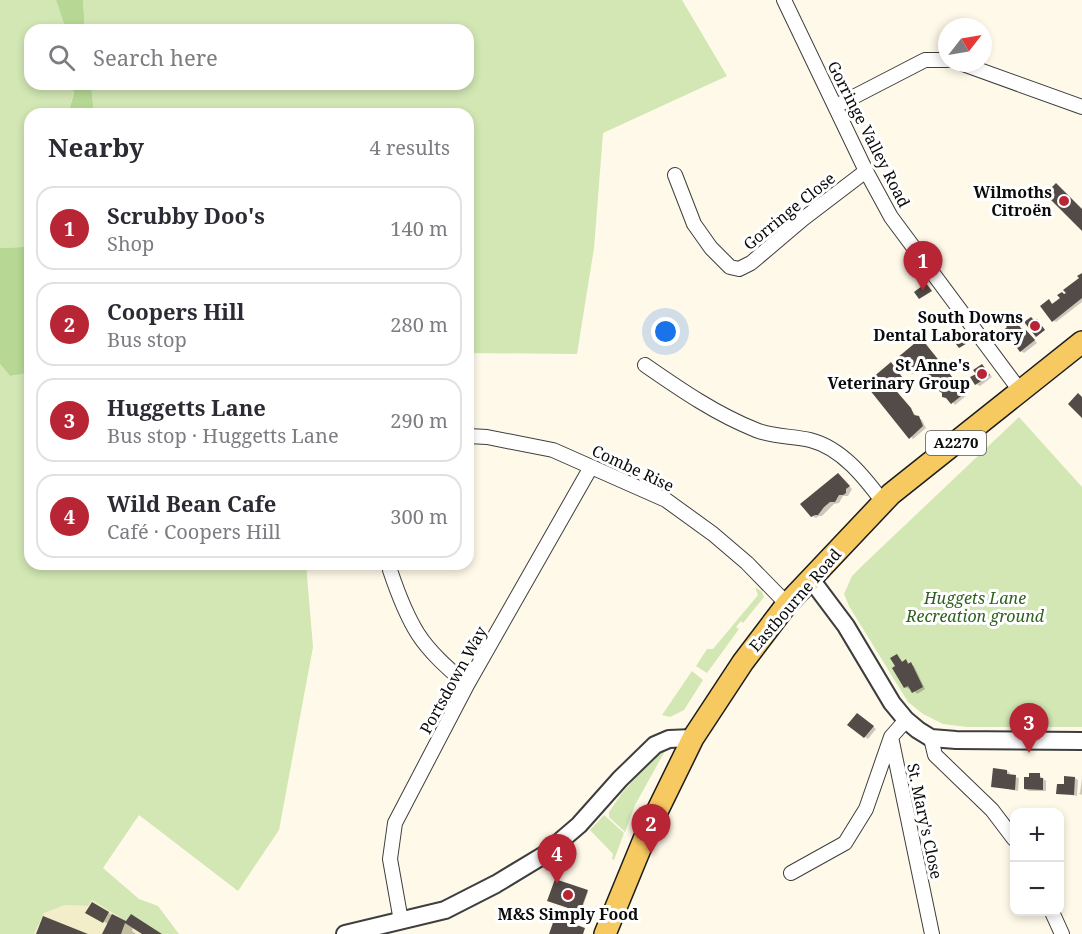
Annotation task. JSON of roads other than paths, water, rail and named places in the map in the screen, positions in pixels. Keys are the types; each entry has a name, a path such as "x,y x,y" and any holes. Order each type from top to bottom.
{"main road":[{"name":"Eastbourne Road","path":"605,934 647,832 693,738 743,662 787,604 883,502 1082,342"}],"street":[{"name":"Gorringe Valley Road","path":"784,0 891,217 1021,392"},
{"path":"836,106 925,60 938,60"},
{"path":"985,72 1082,107"},
{"name":"Gorringe Close","path":"675,175 694,224 711,248 730,267 740,269 751,263 795,225 867,171"},
{"path":"645,365 694,399 732,420 759,432 813,441 824,446 852,465 883,502"},
{"name":"Combe Rise","path":"474,436 553,450 666,500 713,534 747,563 787,604"},
{"name":"Portsdown Way","path":"401,921 390,859 395,824 467,685 591,467"},
{"path":"390,570 396,590 418,635 467,685"},
{"path":"810,578 846,626 892,703 906,720 931,738 1082,741"},
{"path":"791,873 845,843 866,809 891,737 906,720"},
{"name":"St. Mary's Close","path":"891,737 932,934"},
{"path":"345,934 445,910 496,884 544,855 579,825 620,779 655,746 669,739 693,738"},
{"path":"931,738 935,755 992,810 1010,834"},
{"path":"1054,916 1062,934"}],"place":[{"name":"Wilmoths Citroën","path":"1064,201"},
{"name":"Scrubby Doo's","path":"923,291"},
{"name":"South Downs Dental Laboratory","path":"1035,326"},
{"name":"St Anne's Veterinary Group","path":"982,374"},
{"name":"Huggetts Lane","path":"1029,753"},
{"name":"Coopers Hill","path":"651,854"},
{"name":"Wild Bean Cafe","path":"557,884"},
{"name":"M&S Simply Food","path":"568,895"}],"park label":[{"name":"Huggets Lane Recreation ground","path":"975,607"}]}
